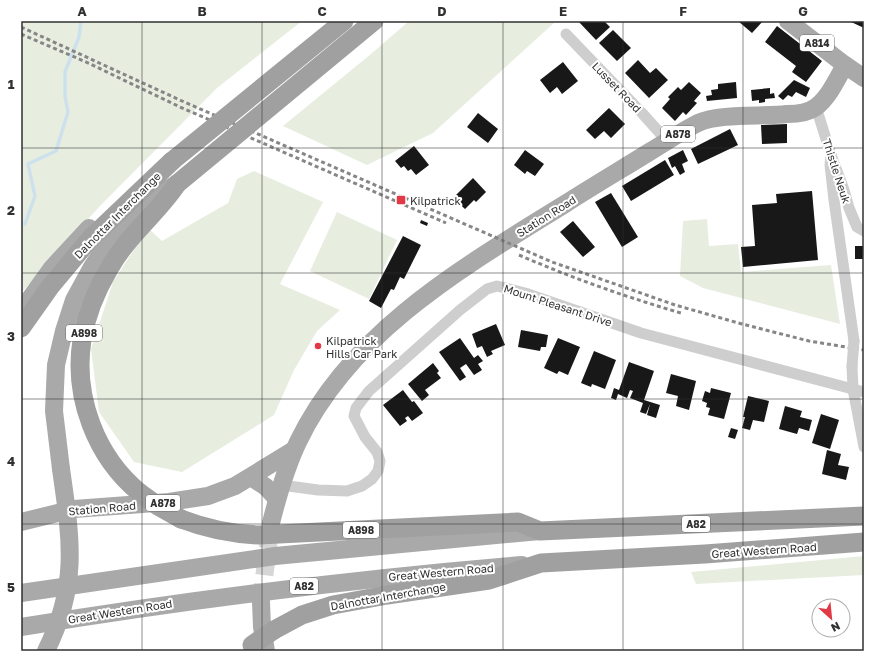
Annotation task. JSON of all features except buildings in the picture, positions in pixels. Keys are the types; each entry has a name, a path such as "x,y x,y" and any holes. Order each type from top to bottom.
{"highway":[{"name":"Dalnottar Interchange","path":"21,328 50,287 90,239 172,162 344,21"},
{"name":"A898","path":"374,21 177,184 166,200 130,238 109,269 95,297 82,339 80,363 81,383 84,402 90,421 98,439 112,462 130,484 158,506 181,519 214,530 259,535 518,522 540,531"},
{"name":"A82","path":"540,531 864,516"},
{"name":"Great Western Road","path":"541,564 864,542"},
{"name":"Dalnottar Interchange","path":"254,649 274,630 302,615 333,605 387,595 489,580 541,564"}],"main road":[{"name":"A814","path":"788,21 864,78"},
{"path":"816,107 826,96 845,65"},
{"name":"Station Road","path":"271,523 279,492 294,450 308,424 339,377 376,337 403,314 481,257 699,122 713,119 793,114 806,112 816,107"},
{"path":"21,311 52,268 85,232 152,172 172,162"},
{"name":"A898","path":"46,651 62,612 70,576 70,530 55,423 54,381 62,337 74,300 92,267 111,239 155,196 177,184"},
{"name":"Station Road","path":"21,522 52,513 80,508 192,500 208,496 235,486 294,450"},
{"path":"251,477 266,487 279,492"},
{"name":"A82","path":"21,593 275,556 540,531"},
{"name":"Great Western Road","path":"21,627 190,600 417,574 541,564"},
{"path":"254,649 262,627 261,602"}],"street":[{"name":"Lusset Road","path":"566,34 667,141"},
{"name":"Thistle Neuk","path":"816,107 849,208 857,227 864,231"},
{"path":"831,155 830,165 834,200 854,341 852,366 859,391 864,447"},
{"name":"Mount Pleasant Drive","path":"279,492 318,490 347,491 362,486 372,479 378,471 380,461 377,452 365,436 354,416 356,408 369,390 454,315 487,290 497,286 525,293 641,333 859,391"}],"shaded area":[{"path":"21,21 302,21 217,88 100,206 21,293"},
{"path":"409,21 551,21 554,23 433,133 367,165 283,126 371,54"},
{"path":"254,171 323,202 280,284 340,310 317,331 294,370 274,415 182,472 134,462 99,412 91,349 113,282 148,228 162,241 228,203 237,179"},
{"path":"337,212 397,240 369,299 310,271"},
{"path":"707,219 709,246 738,244 741,272 831,265 840,324 703,288 680,276 683,221"},
{"path":"864,556 864,575 696,584 691,572"}],"waterway":[{"path":"25,224 35,196 28,164 56,151 68,112 65,96 65,72 79,37 81,21"}],"tunnel":[{"path":"261,602 271,523"}],"railway":[{"path":"21,27 182,101 552,262 675,305 742,324 809,341 864,350"},
{"path":"21,34 86,62 180,107 446,223"},
{"path":"519,255 599,287 681,313"}],"place":[{"name":"Kilpatrick","path":"401,200"},
{"name":"Kilpatrick Hills Car Park","path":"318,346"}]}
